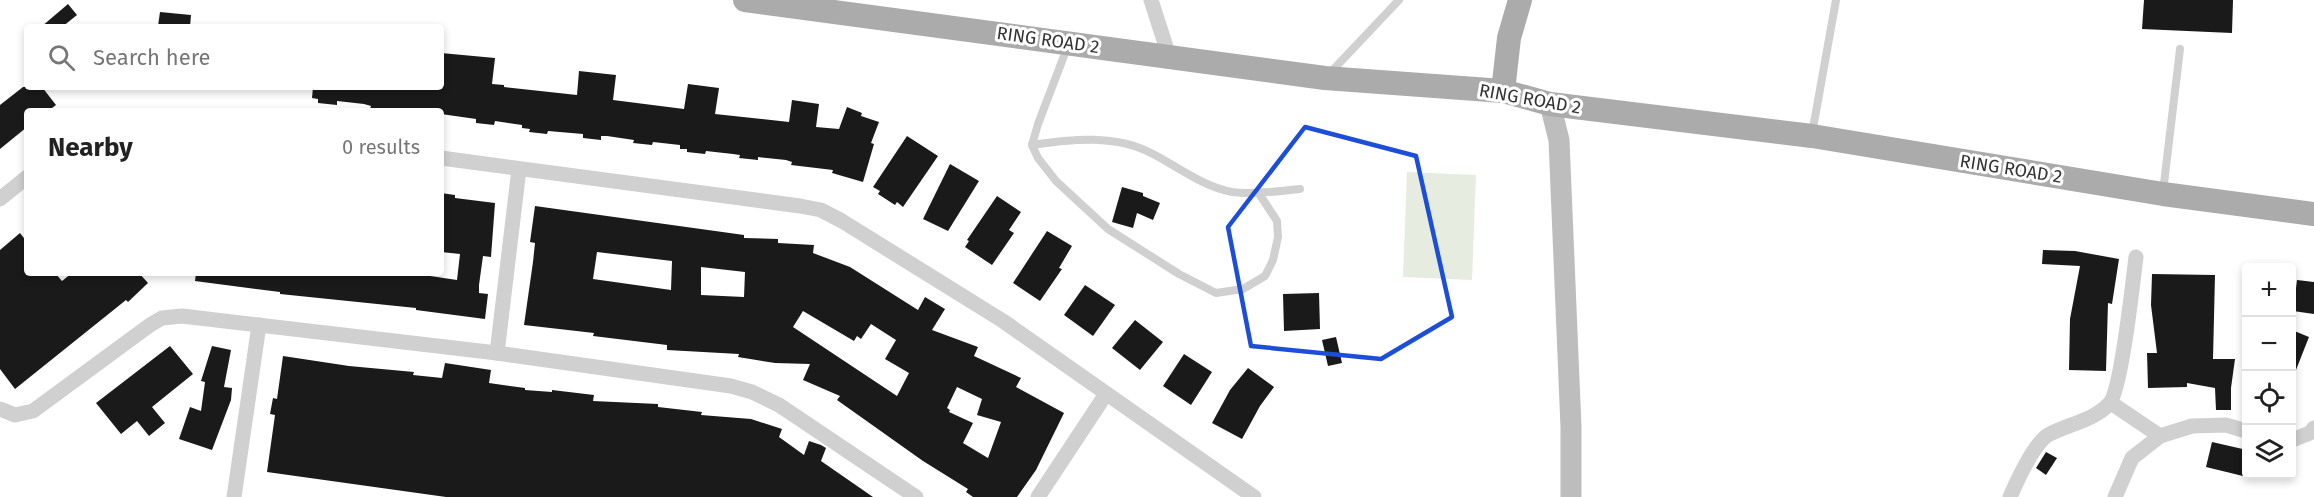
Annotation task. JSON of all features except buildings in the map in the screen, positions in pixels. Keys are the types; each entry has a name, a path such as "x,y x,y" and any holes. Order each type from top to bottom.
{"main road":[{"name":"RING ROAD 2","path":"745,0 1325,78 1503,91 1550,104 1812,136 2163,194 2314,214"},
{"path":"1503,91 1509,38 1520,0"}],"street":[{"path":"1151,0 1169,56"},
{"path":"1550,104 1559,140 1571,427 1571,497"},
{"path":"444,158 821,210 842,220 1003,321 1254,497"},
{"path":"497,353 519,169"},
{"path":"0,200 24,180"},
{"path":"2010,497 2020,472 2046,436 2095,415 2111,403 2119,379 2136,256"},
{"path":"0,409 15,416 33,411 150,325 162,318 182,316 497,353 730,386 752,392 779,405 916,497"},
{"path":"234,497 259,326"},
{"path":"1038,497 1106,394"},
{"path":"2111,403 2160,436"},
{"path":"2115,497 2132,458 2160,436 2192,426 2226,425 2242,430"},
{"path":"2296,438 2310,433 2314,428"}],"lane":[{"path":"1325,78 1399,0"},
{"path":"1812,136 1836,0"},
{"path":"1068,44 1032,146 1038,158 1056,181 1108,229 1179,274 1216,293 1243,289 1265,276 1273,260 1278,237 1277,221 1258,192"},
{"path":"2163,194 2180,49"},
{"path":"1032,146 1076,138 1122,143 1151,153 1193,177 1231,192 1300,189"}],"highlighted area":[{"path":"1305,127 1416,156 1452,317 1381,359 1251,346 1228,227"}],"shaded area":[{"path":"1407,172 1476,175 1472,280 1403,277"}]}
